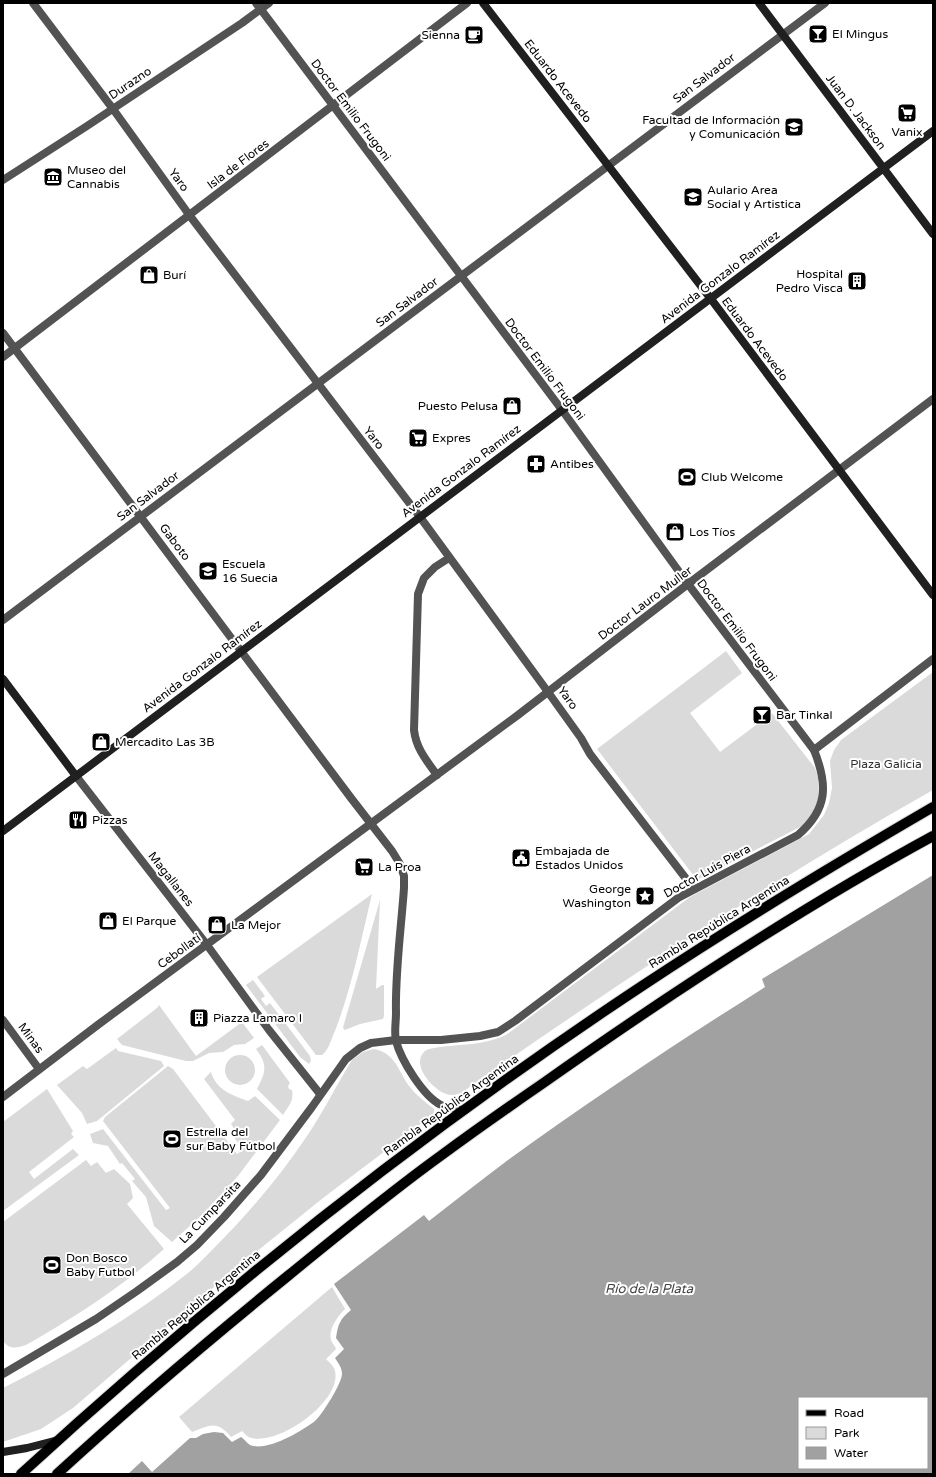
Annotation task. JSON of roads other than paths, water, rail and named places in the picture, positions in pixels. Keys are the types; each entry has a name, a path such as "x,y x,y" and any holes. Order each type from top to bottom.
{"main road":[{"name":"Rambla República Argentina","path":"21,1474 58,1440 236,1288 386,1168 465,1110 642,986 782,897 933,807"},
{"path":"57,1474 113,1423 222,1329 327,1243 438,1158 652,1008 801,912 933,836"}],"street":[{"name":"Yaro","path":"33,3 113,109 190,216 420,518 548,692 581,738 590,754 694,889"},
{"name":"Durazno","path":"3,180 113,109 258,6 269,3"},
{"name":"Isla de Flores","path":"3,357 190,216 467,3"},
{"name":"Eduardo Acevedo","path":"483,3 711,299 933,595"},
{"name":"Juan D. Jackson","path":"760,3 933,234"},
{"name":"San Salvador","path":"3,620 825,3"},
{"name":"Doctor Emilio Frugoni","path":"258,6 460,277 562,410 688,584 814,750"},
{"name":"Avenida Gonzalo Ramírez","path":"3,831 933,131"},
{"name":"Gaboto","path":"3,333 392,851 400,864 404,876 404,888 395,992 396,1040"},
{"name":"Doctor Lauro Muller","path":"370,823 548,692 933,399"},
{"path":"437,775 419,749 414,730 418,594 424,578 435,567 449,558"},
{"path":"814,750 933,659"},
{"name":"Magallanes","path":"3,679 207,945 269,1030 320,1094"},
{"name":"Doctor Luis Piera","path":"396,1040 441,1040 480,1036 498,1032 515,1021 678,898 798,835 808,826 817,812 823,796 824,781 814,750"},
{"name":"Cebollatí","path":"3,1097 370,823"},
{"name":"Minas","path":"3,1020 39,1069"},
{"path":"396,1040 408,1068 424,1090 440,1105 465,1110"},
{"name":"La Cumparsita","path":"4,1371 96,1319 177,1262 197,1245 261,1175 346,1059 360,1048 372,1043 396,1040"},
{"path":"3,1452 27,1448 58,1440"}],"water":[{"name":"Río de la Plata","path":"933,875 933,1474 128,1474 142,1461 152,1472 190,1438 196,1438 203,1434 214,1432 223,1433 232,1442 241,1437 250,1445 266,1446 293,1435 315,1421 331,1399 341,1378 342,1374 340,1365 335,1358 344,1349 336,1338 340,1322 351,1310 334,1284 424,1215 429,1221 508,1160 571,1115 765,987 762,979"}],"place":[{"name":"El Mingus","path":"818,34"},
{"name":"Sienna","path":"474,35"},
{"name":"Vanix","path":"907,113"},
{"name":"Facultad de Información y Comunicación","path":"794,127"},
{"name":"Museo del Cannabis","path":"53,177"},
{"name":"Aulario Area Social y Artistica","path":"693,197"},
{"name":"Burí","path":"149,275"},
{"name":"Hospital Pedro Visca","path":"857,281"},
{"name":"Puesto Pelusa","path":"512,406"},
{"name":"Expres","path":"418,438"},
{"name":"Antibes","path":"536,464"},
{"name":"Club Welcome","path":"687,477"},
{"name":"Los Tíos","path":"675,532"},
{"name":"Escuela 16 Suecia","path":"208,571"},
{"name":"Bar Tinkal","path":"762,715"},
{"name":"Mercadito Las 3B","path":"101,742"},
{"name":"Pizzas","path":"78,820"},
{"name":"Embajada de Estados Unidos","path":"521,858"},
{"name":"La Proa","path":"364,867"},
{"name":"George Washington","path":"645,896"},
{"name":"El Parque","path":"108,921"},
{"name":"La Mejor","path":"217,925"},
{"name":"Piazza Lamaro I","path":"199,1018"},
{"name":"Estrella del sur Baby Fútbol","path":"172,1139"},
{"name":"Don Bosco Baby Futbol","path":"52,1265"}],"park label":[{"name":"Plaza Galicia","path":"886,764"}]}
